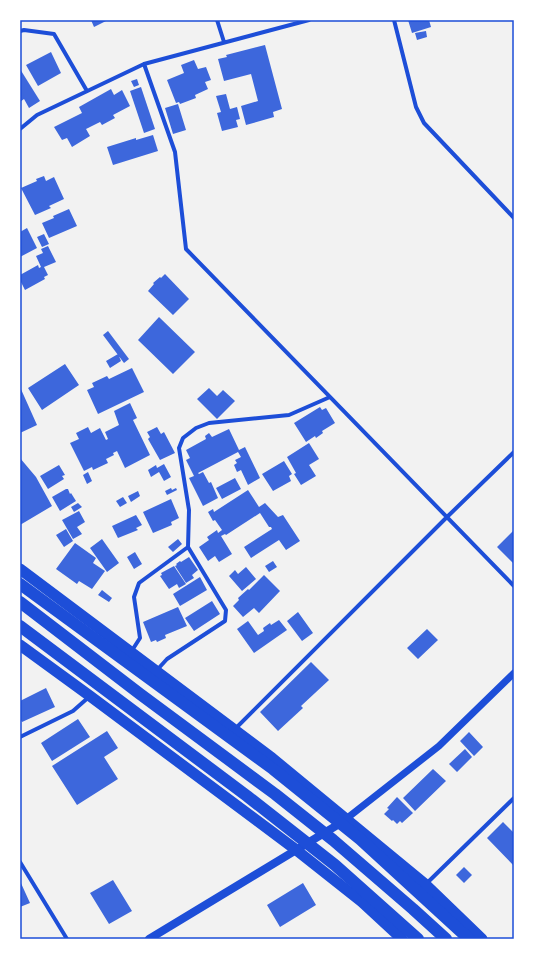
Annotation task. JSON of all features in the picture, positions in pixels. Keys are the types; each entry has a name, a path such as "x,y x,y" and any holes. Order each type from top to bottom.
{"highway":[{"path":"20,569 272,758 425,884 482,939"},
{"path":"20,584 273,769 360,839 469,939"},
{"path":"20,602 140,694 275,794 333,840 446,939"},
{"path":"20,626 247,796 335,866 418,939"},
{"path":"20,645 294,849 362,902 402,939"}],"main road":[{"path":"149,939 294,849 346,819"}],"street":[{"path":"217,20 224,42"},
{"path":"20,129 37,115 144,64 309,20"},
{"path":"394,20 416,107 424,123 514,218"},
{"path":"20,31 24,30 54,34 87,91"},
{"path":"144,64 175,152 186,249 514,586"},
{"path":"156,671 167,659 225,621 226,610 188,546 189,510 179,448 183,438 196,428 209,423 289,415 330,397"},
{"path":"234,730 514,452"},
{"path":"131,652 140,638 134,597 139,583 188,546"},
{"path":"346,819 439,746 514,673"},
{"path":"20,737 73,711 90,696"},
{"path":"425,884 514,798"},
{"path":"20,862 67,939"}],"building":[{"path":"91,20 108,20 94,27"},
{"path":"408,20 429,20 431,27 412,33"},
{"path":"426,31 427,37 417,40 415,33"},
{"path":"265,45 282,109 273,112 274,117 246,125 241,106 258,101 251,74 224,81 218,59 227,57 226,55"},
{"path":"51,52 61,73 38,86 26,65"},
{"path":"194,60 198,69 206,67 211,80 205,82 208,89 195,95 196,98 180,104 179,102 176,103 167,80 184,73 181,65"},
{"path":"20,69 40,101 29,108 24,99 20,102"},
{"path":"137,79 139,85 134,87 131,81"},
{"path":"141,87 155,129 144,133 130,91"},
{"path":"111,89 114,95 122,90 130,106 113,115 115,118 102,125 100,122 86,129 90,136 72,147 67,138 62,140 54,127 82,113 79,107"},
{"path":"226,94 230,109 237,107 240,119 236,120 238,127 222,131 217,113 221,112 216,96"},
{"path":"178,104 186,130 173,134 165,108"},
{"path":"153,135 158,151 113,165 107,147 136,138 136,140"},
{"path":"44,176 46,181 54,177 64,199 49,206 51,208 35,215 21,188"},
{"path":"69,209 77,226 49,238 42,223"},
{"path":"27,228 37,248 20,257 20,232"},
{"path":"44,234 49,244 42,247 37,237"},
{"path":"48,246 56,262 44,267 48,275 44,277 45,279 25,290 20,280 20,275 38,265 39,268 41,267 36,256 43,253 41,249"},
{"path":"165,274 189,299 173,315 148,291 154,284 153,283"},
{"path":"159,317 195,352 173,374 138,340"},
{"path":"108,331 129,359 124,363 103,335"},
{"path":"118,354 121,361 110,368 106,361"},
{"path":"65,364 79,385 42,410 28,388"},
{"path":"132,368 144,392 98,414 87,390 94,387 92,383 107,376 109,379"},
{"path":"20,387 37,425 20,433"},
{"path":"209,388 217,396 223,390 235,401 217,419 197,399"},
{"path":"130,403 137,418 133,420 150,455 125,468 117,451 113,453 114,455 106,459 108,463 93,470 92,467 84,471 70,443 79,439 76,433 88,427 91,433 100,428 106,440 108,439 105,432 119,425 114,411"},
{"path":"320,407 322,410 326,408 335,423 322,431 323,433 316,438 315,436 306,442 294,423"},
{"path":"157,427 161,434 164,432 175,453 160,460 148,439 150,437 147,432"},
{"path":"229,429 239,450 245,447 260,478 248,485 241,470 237,472 234,465 237,463 235,460 241,457 238,452 198,473 203,472 209,483 211,482 218,498 203,506 189,478 194,476 186,460 190,458 186,450 206,439 205,436 209,433 212,437"},
{"path":"309,443 319,459 309,465 316,476 301,485 294,474 296,473 287,457"},
{"path":"20,458 36,477 52,506 20,525"},
{"path":"284,461 292,474 289,476 291,481 273,491 262,474"},
{"path":"164,464 171,477 164,481 159,472 151,477 148,470 156,465 157,468"},
{"path":"59,465 65,475 62,476 64,479 48,489 40,476"},
{"path":"88,472 92,481 87,484 83,475"},
{"path":"235,478 241,489 222,499 216,488"},
{"path":"171,488 172,490 176,488 177,490 167,495 165,491"},
{"path":"68,489 76,501 60,511 52,497"},
{"path":"248,490 259,507 265,503 278,517 283,515 300,541 286,550 279,540 251,558 244,547 272,529 260,513 226,535 221,536 232,554 219,562 215,556 208,561 199,547 209,540 207,537 217,530 218,533 222,530 215,520 213,521 208,512 213,509 214,512"},
{"path":"138,491 140,496 131,502 128,496"},
{"path":"123,497 127,503 120,507 116,501"},
{"path":"171,499 179,518 171,522 172,525 153,533 143,512"},
{"path":"78,503 82,507 74,512 71,507"},
{"path":"79,511 85,522 77,527 82,534 73,539 62,520"},
{"path":"136,515 142,525 136,528 138,530 118,538 112,526"},
{"path":"66,529 73,541 64,547 56,535"},
{"path":"514,530 514,564 497,547"},
{"path":"102,539 119,563 107,572 90,548"},
{"path":"178,539 182,544 173,552 168,547"},
{"path":"75,543 96,558 93,563 105,571 92,589 79,581 77,584 56,569"},
{"path":"135,552 142,564 134,569 127,557"},
{"path":"189,557 198,570 192,575 194,578 186,583 175,566 180,561 181,562"},
{"path":"273,561 277,567 269,572 265,566"},
{"path":"174,566 186,584 179,588 177,584 169,589 160,576 162,575 161,573"},
{"path":"246,567 256,579 242,591 229,576 235,570 238,574"},
{"path":"264,575 280,591 259,613 254,608 243,617 233,606 239,600 238,598 248,589 249,590"},
{"path":"200,577 207,590 180,606 173,594"},
{"path":"102,590 112,598 109,602 98,595"},
{"path":"212,601 220,614 194,631 185,618"},
{"path":"178,607 187,626 165,635 166,638 157,642 156,640 151,642 143,622"},
{"path":"298,612 313,633 302,641 287,621"},
{"path":"279,620 287,630 254,653 237,629 248,621 258,635 264,631 263,628 270,623 271,625"},
{"path":"427,629 438,640 418,659 407,648"},
{"path":"311,662 329,680 301,706 303,708 278,731 260,712"},
{"path":"46,688 55,707 22,722 20,718 20,701"},
{"path":"78,719 90,737 52,761 41,743"},
{"path":"107,731 118,748 104,757 118,779 77,805 52,766"},
{"path":"469,732 483,747 474,756 460,741"},
{"path":"465,749 472,757 457,772 449,764"},
{"path":"433,769 446,781 415,811 403,798"},
{"path":"397,797 413,813 402,823 400,821 397,824 384,814 389,809 387,808"},
{"path":"503,822 514,833 514,866 487,838"},
{"path":"464,867 472,875 464,883 456,875"},
{"path":"113,880 132,911 109,924 90,893"},
{"path":"20,881 30,903 20,907"},
{"path":"303,883 316,905 280,927 267,905"}]}
